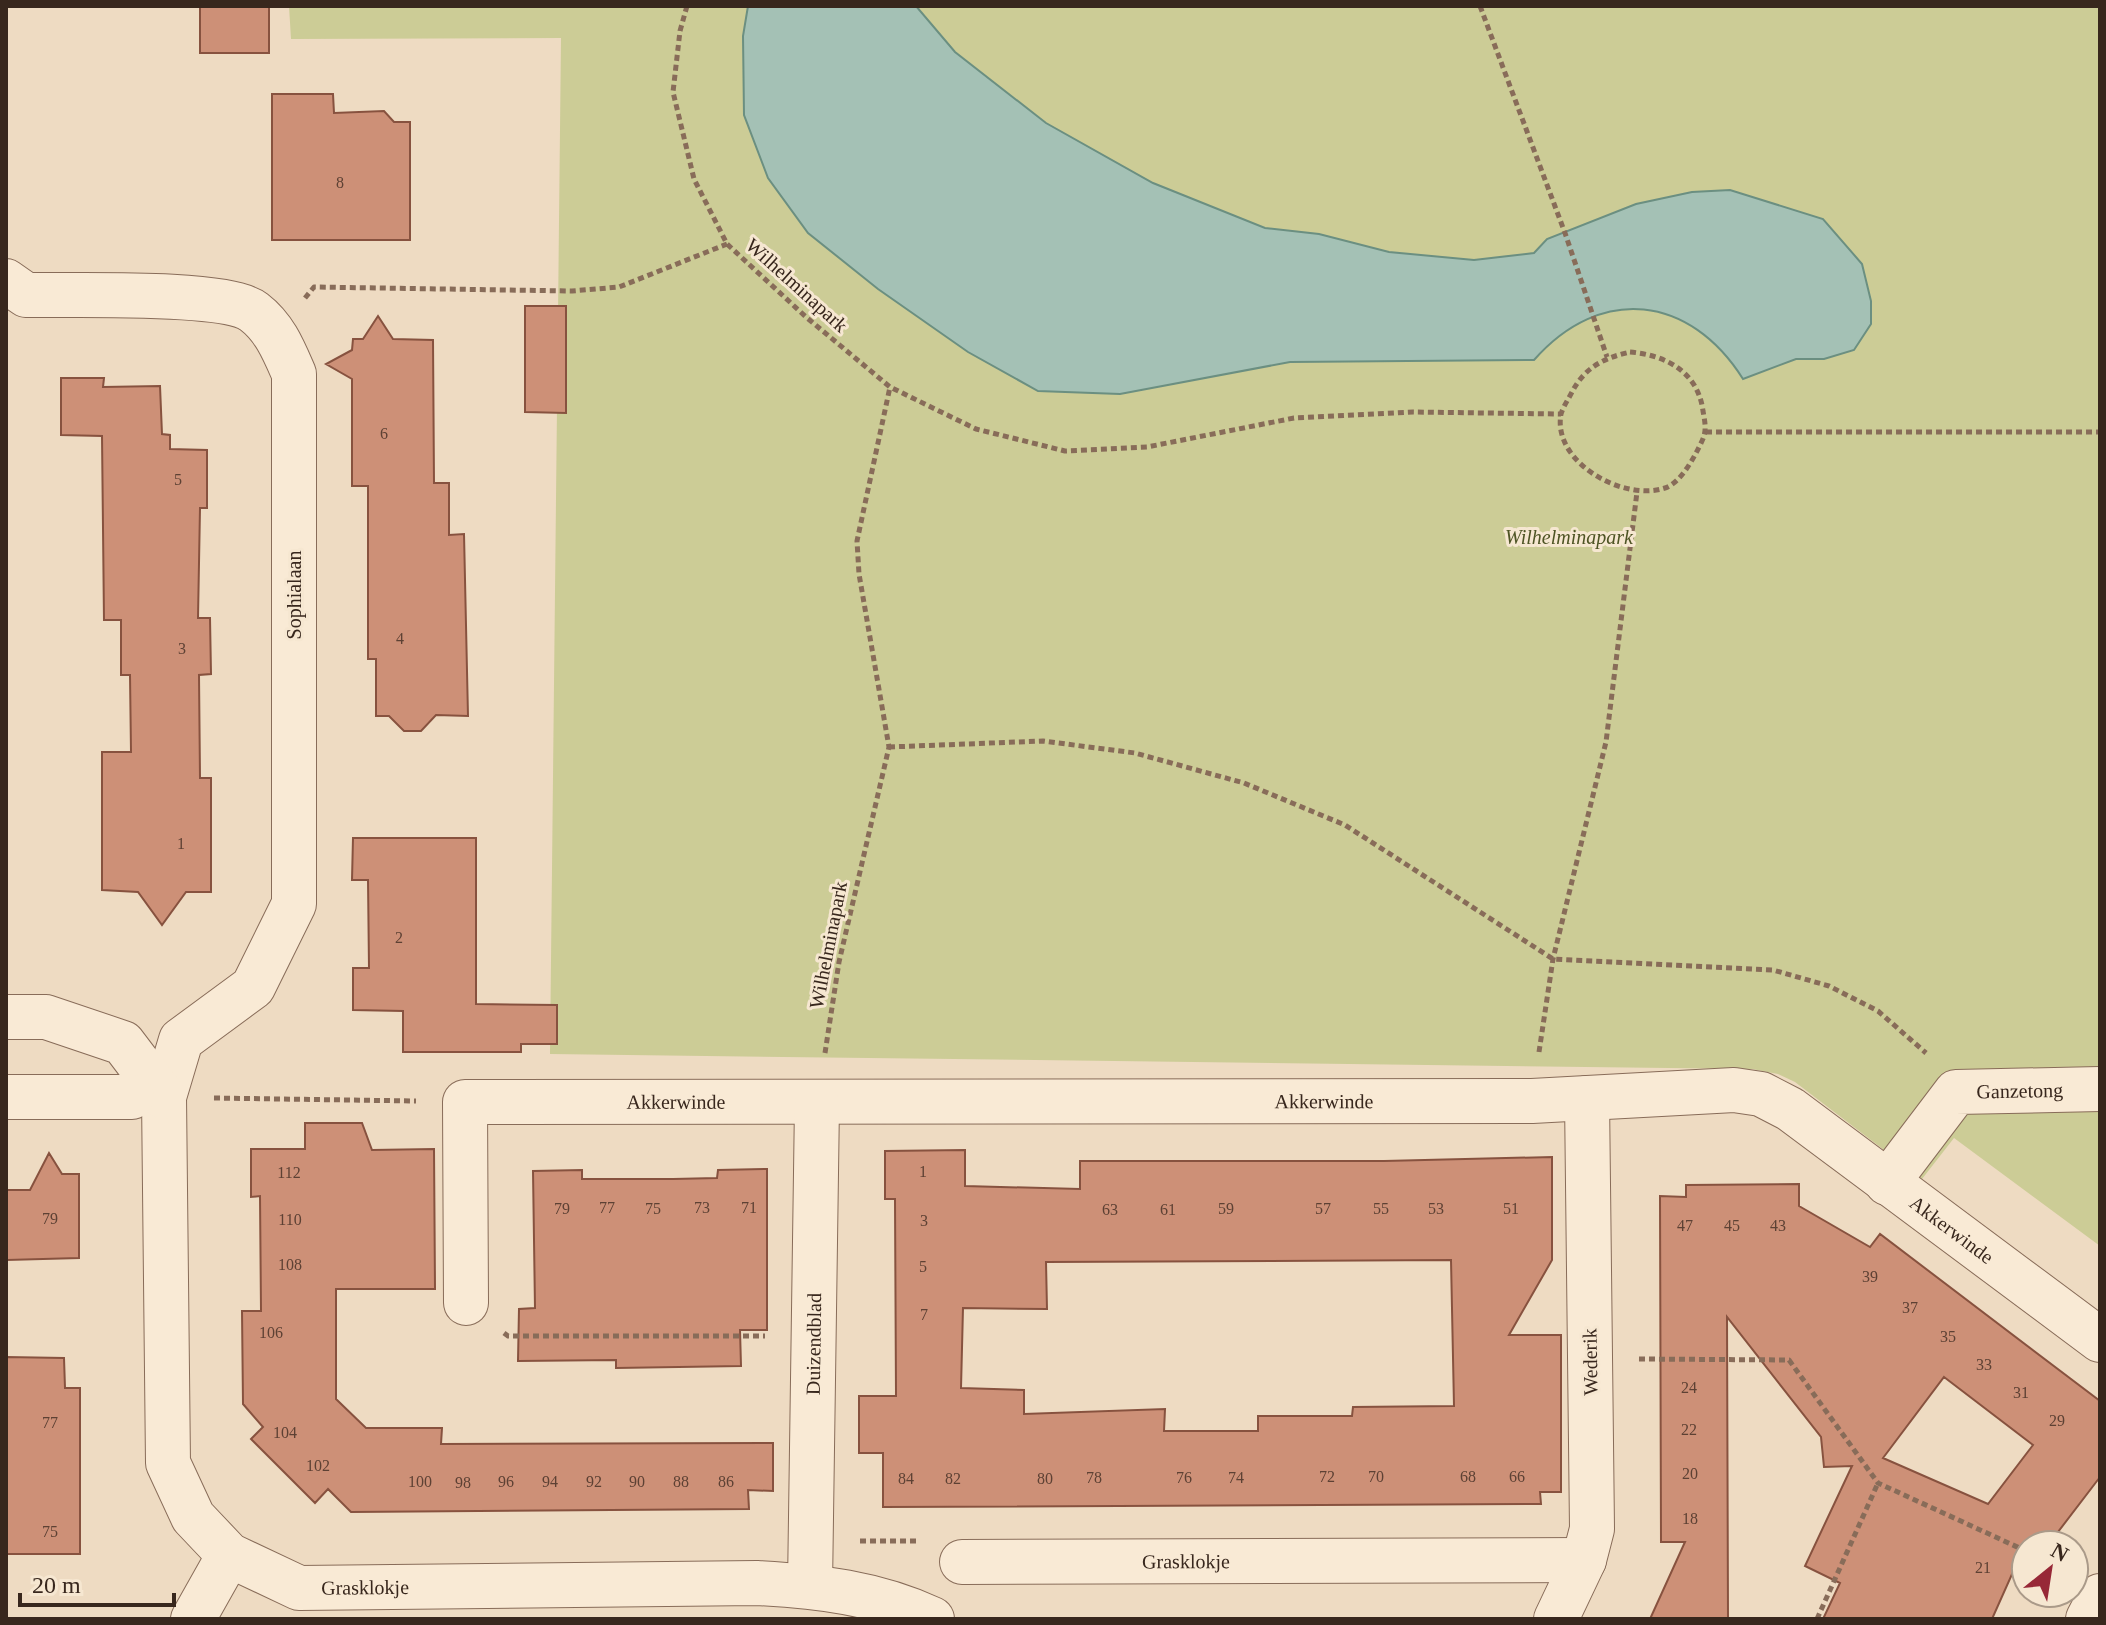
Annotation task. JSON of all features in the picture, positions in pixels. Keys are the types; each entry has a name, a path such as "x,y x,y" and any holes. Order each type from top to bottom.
{"street":[{"name":"Sophialaan","path":"6,281 26,295 214,300 252,310 275,333 294,374 294,904 253,987 181,1040 148,1097"},
{"path":"6,1017 46,1017 123,1043 148,1097 6,1097"},
{"name":"Ganzetong","path":"1887,1183 1956,1092 2100,1089"},
{"name":"Akkerwinde","path":"465,1102 1532,1101 1734,1090 1761,1094 1790,1109 2100,1340"},
{"name":"Grasklokje","path":"148,1097 168,1463 193,1517 229,1555 299,1588 636,1602 757,1583 810,1586 896,1602 932,1619"},
{"name":"Wederik","path":"1556,1619 1584,1560 1592,1529 1587,1098"},
{"path":"465,1102 466,1303"},
{"name":"Duizendblad","path":"810,1586 817,1104"},
{"path":"193,1619 229,1555"},
{"name":"Grasklokje","path":"962,1562 1584,1560"},
{"path":"2088,1619 2100,1596"}],"path":[{"name":"Wilhelminapark","path":"687,6 680,31 673,92 694,179 727,244 890,387 976,429 1065,451 1147,447 1294,418 1413,412 1561,414"},
{"path":"1480,6 1565,233 1607,357"},
{"path":"275,333 314,287 572,291 619,287 727,244"},
{"path":"1630,352 1654,354 1675,364 1692,381 1702,402 1706,432 1687,467 1667,488 1637,492 1605,483 1587,470 1563,434 1561,414 1574,388 1591,367 1607,357 1630,352"},
{"name":"Wilhelminapark","path":"817,1104 839,962 889,747 859,574 857,541 890,387"},
{"path":"1706,432 2100,432"},
{"path":"1532,1101 1553,959 1606,742 1637,492"},
{"path":"889,747 1043,741 1135,753 1244,783 1345,825 1553,959 1773,970 1829,986 1878,1011 1950,1074 1956,1092"},
{"path":"148,1097 465,1102"},
{"path":"466,1303 508,1336 814,1336"},
{"path":"1590,1359 1789,1360 1878,1483 2010,1544"},
{"path":"1817,1619 1878,1483"},
{"path":"810,1541 962,1541 962,1562"}],"green space":[{"name":"Wilhelminapark","path":"289,6 2100,6 2100,1246 1954,1138 1922,1179 1795,1082 1778,1074 1752,1069 550,1054 561,38 291,39"}],"shaded area":[{"path":"748,6 916,6 955,52 1046,123 1153,183 1265,228 1319,234 1389,252 1474,260 1534,253 1547,239 1636,204 1692,192 1730,190 1823,219 1862,264 1871,301 1871,324 1854,350 1824,359 1796,359 1743,379 1722,351 1697,330 1671,316 1644,310 1616,310 1587,319 1560,336 1534,360 1290,362 1120,394 1038,391 968,352 878,289 808,233 768,178 744,115 743,36"}],"building":[{"path":"200,6 269,6 269,53 200,53"},
{"path":"272,94 333,94 334,113 384,111 394,122 410,122 410,240 272,240"},
{"path":"525,306 566,306 566,413 525,412"},
{"path":"378,316 393,339 433,340 434,483 449,483 449,535 464,534 468,716 436,715 421,731 404,731 389,716 376,716 376,659 368,659 368,486 352,486 352,379 326,364 352,350 353,339 363,339"},
{"path":"61,378 104,378 103,387 160,386 162,434 170,435 170,449 207,450 207,508 200,508 198,618 210,618 211,674 199,675 200,778 211,778 211,892 186,892 162,925 138,892 102,890 102,752 131,752 130,675 121,675 121,620 104,620 102,436 61,435"},
{"path":"353,838 476,838 476,1004 557,1005 557,1044 521,1044 521,1052 403,1052 403,1011 353,1010 353,968 369,968 368,880 352,880"},
{"path":"305,1123 362,1123 372,1150 434,1149 435,1289 336,1289 336,1399 366,1428 442,1428 441,1444 773,1443 773,1491 748,1490 749,1509 351,1512 328,1489 315,1503 251,1439 263,1427 243,1404 242,1311 261,1311 260,1196 251,1197 251,1149 305,1149"},
{"path":"965,1150 965,1186 1080,1189 1080,1161 1384,1161 1552,1157 1552,1260 1509,1335 1561,1335 1561,1492 1540,1492 1541,1504 883,1507 883,1453 859,1453 859,1396 896,1396 895,1199 885,1199 885,1151","holes":["1451,1260 1454,1406 1353,1407 1352,1416 1258,1416 1258,1431 1164,1431 1165,1409 1024,1414 1024,1390 961,1388 963,1308 1047,1309 1046,1262"]},
{"path":"49,1153 62,1174 79,1174 79,1258 7,1260 7,1190 30,1190"},
{"path":"767,1169 767,1330 740,1330 741,1366 616,1368 616,1360 518,1361 519,1309 535,1308 533,1171 582,1170 582,1179 673,1179 717,1178 718,1170"},
{"path":"1799,1184 1799,1206 1870,1247 1880,1234 2100,1401 2100,1477 2060,1529 2010,1529 2010,1579 1992,1619 1823,1619 1840,1583 1805,1566 1852,1466 1824,1467 1821,1437 1727,1317 1728,1619 1650,1619 1685,1542 1661,1542 1660,1196 1686,1197 1686,1185","holes":["1944,1377 2033,1445 1988,1504 1883,1458"]},
{"path":"6,1357 64,1358 65,1388 80,1388 80,1554 6,1554"}]}
